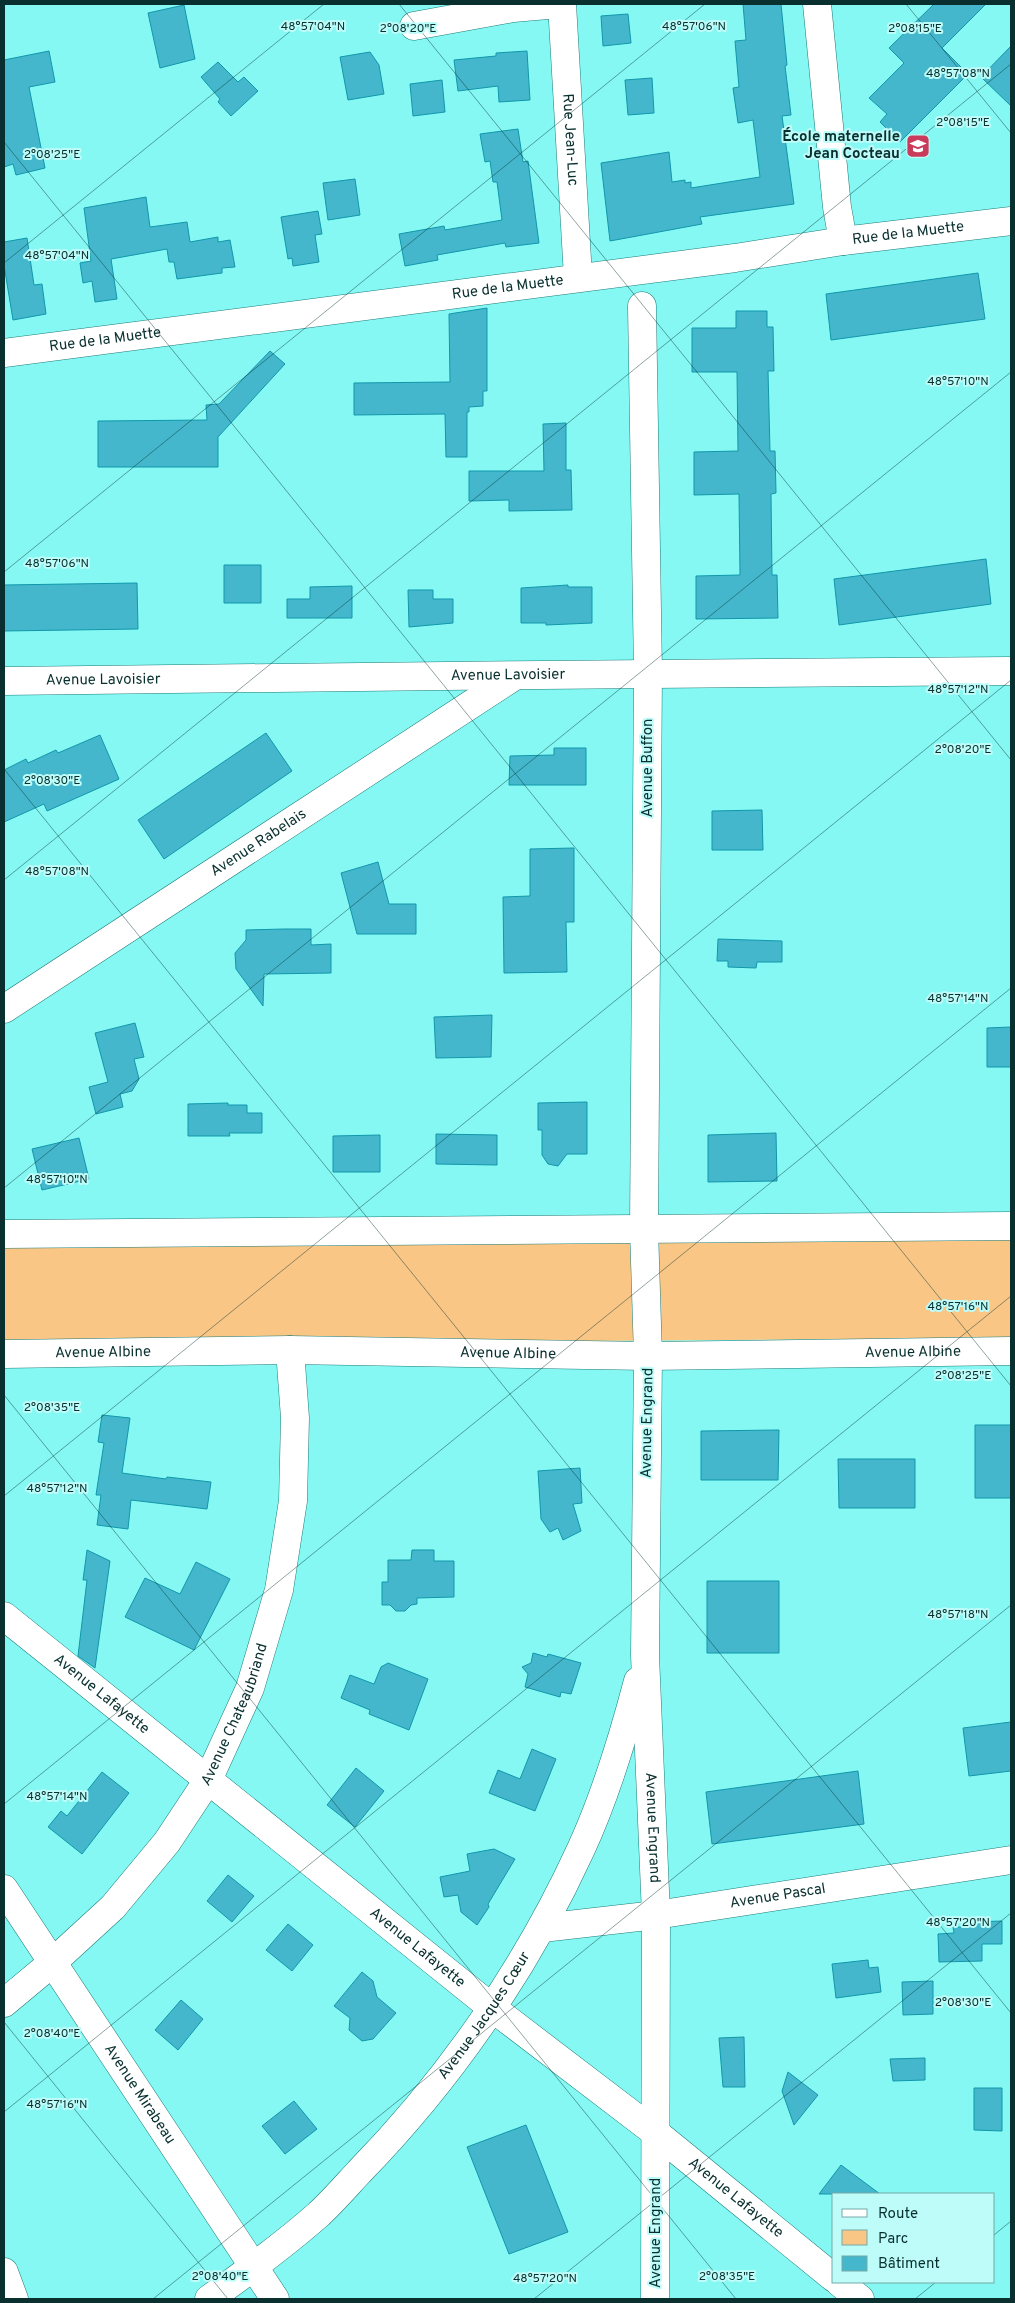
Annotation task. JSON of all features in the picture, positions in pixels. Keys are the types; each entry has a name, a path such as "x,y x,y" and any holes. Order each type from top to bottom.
{"street":[{"path":"414,26 513,8 560,4"},
{"name":"Rue Jean-Luc","path":"560,4 578,277"},
{"path":"818,4 843,241"},
{"name":"Rue de la Muette","path":"4,353 736,258 843,241 1011,221"},
{"name":"Avenue Buffon","path":"642,306 648,672 644,1229 648,1356"},
{"name":"Avenue Lavoisier","path":"4,681 513,676 648,672 1011,671"},
{"name":"Avenue Rabelais","path":"4,1009 513,676"},
{"path":"4,1234 1011,1226"},
{"name":"Avenue Albine","path":"4,1354 290,1350 648,1356 1011,1351"},
{"name":"Avenue Chateaubriand","path":"4,2003 52,1963 113,1907 167,1842 208,1780 250,1688 279,1590 293,1501 295,1418 290,1350"},
{"name":"Avenue Engrand","path":"648,1356 645,1655 656,1915 655,2299"},
{"name":"Avenue Lafayette","path":"4,1616 492,2007 656,2134 832,2276"},
{"name":"Avenue Jacques Cœur","path":"209,2299 254,2267 320,2213 386,2145 448,2071 492,2007 542,1928 582,1848 618,1753 645,1655"},
{"name":"Avenue Pascal","path":"542,1928 656,1915 1011,1860"},
{"name":"Avenue Mirabeau","path":"4,1889 275,2299"},
{"path":"4,2272 14,2299"},
{"path":"840,2283 860,2299"}],"green space":[{"path":"1011,1237 1011,1338 4,1345 4,1243"}],"building":[{"path":"743,4 781,4 787,65 785,66 791,115 782,116 794,204 700,217 702,224 610,241 601,163 669,152 672,182 685,180 685,183 691,182 691,188 760,177 753,120 738,123 733,88 739,87 735,41 746,40"},
{"path":"934,4 986,4 942,48 968,74 900,142 880,122 887,114 869,98 904,63 889,48"},
{"path":"184,5 195,59 160,68 148,13"},
{"path":"628,14 631,43 603,46 601,16"},
{"path":"1011,46 1011,106 981,77"},
{"path":"49,51 55,82 29,87 45,168 16,175 13,164 4,167 4,60"},
{"path":"527,51 530,100 499,102 498,86 458,91 454,60 496,56 496,53"},
{"path":"370,52 379,65 384,94 348,100 340,57"},
{"path":"218,62 238,82 244,77 258,91 231,116 218,102 220,99 201,77"},
{"path":"652,78 654,113 628,115 625,80"},
{"path":"442,80 445,112 413,116 410,84"},
{"path":"518,129 523,162 528,161 539,243 506,247 505,243 437,255 438,260 405,266 399,234 444,226 445,230 502,220 497,182 493,182 490,161 485,162 480,134"},
{"path":"355,179 360,215 328,220 323,183"},
{"path":"146,197 150,227 187,222 190,242 218,237 218,242 230,240 235,267 222,268 222,273 177,279 174,262 169,262 167,249 111,259 117,299 95,302 92,281 83,283 80,263 91,261 84,208"},
{"path":"318,211 322,234 315,235 319,262 293,266 292,258 288,259 281,217"},
{"path":"27,238 34,285 42,284 46,314 13,320 4,265 4,242"},
{"path":"978,273 985,319 831,340 826,294"},
{"path":"487,308 487,391 483,391 483,406 469,407 469,412 467,412 467,457 446,457 445,414 354,415 354,383 450,382 449,314"},
{"path":"736,311 767,311 767,327 773,327 774,371 768,371 770,451 775,451 776,493 771,494 772,575 777,575 778,618 696,619 696,576 740,575 739,494 694,495 694,452 738,451 737,372 692,372 692,328 736,328"},
{"path":"270,351 285,364 218,437 218,467 98,467 98,421 207,420 206,405 219,404"},
{"path":"566,423 566,470 571,470 572,510 509,511 509,500 469,501 469,471 544,471 543,424"},
{"path":"986,559 991,604 839,625 834,579"},
{"path":"224,565 261,565 261,603 224,603"},
{"path":"137,583 138,629 4,631 4,585"},
{"path":"568,585 568,587 592,587 592,623 546,625 546,623 521,623 521,588"},
{"path":"352,586 352,618 287,618 287,599 310,599 310,587"},
{"path":"408,590 433,590 433,599 453,599 453,623 409,627"},
{"path":"266,733 292,771 164,859 138,820"},
{"path":"100,735 119,779 47,811 44,804 4,822 4,770 26,759 28,763 56,750 58,753"},
{"path":"554,748 586,748 586,785 509,785 510,756 554,755"},
{"path":"762,810 763,850 712,850 712,811"},
{"path":"574,848 574,922 566,922 567,972 504,973 503,897 530,896 530,849"},
{"path":"378,862 389,904 416,904 416,934 357,934 341,873"},
{"path":"311,929 311,945 331,944 331,973 264,974 263,1006 236,969 235,953 246,940 246,930"},
{"path":"718,939 782,941 782,962 757,962 756,968 728,967 728,961 717,961"},
{"path":"492,1015 491,1057 436,1058 434,1017"},
{"path":"135,1023 144,1057 134,1059 139,1079 132,1091 120,1094 123,1107 96,1114 89,1087 108,1082 95,1033"},
{"path":"1011,1027 1011,1067 987,1067 987,1028"},
{"path":"587,1102 587,1154 567,1154 558,1166 548,1164 542,1155 542,1130 538,1130 538,1103"},
{"path":"228,1103 228,1105 247,1105 247,1113 262,1113 262,1133 229,1133 230,1136 188,1136 188,1104"},
{"path":"776,1133 777,1181 708,1182 708,1135"},
{"path":"436,1134 497,1135 497,1165 436,1164"},
{"path":"380,1135 380,1172 333,1172 333,1136"},
{"path":"79,1138 89,1179 42,1190 32,1149"},
{"path":"102,1415 130,1418 122,1473 166,1479 167,1477 211,1482 207,1509 131,1500 128,1529 97,1525 101,1495 96,1495 104,1443 98,1442"},
{"path":"975,1425 1011,1425 1011,1498 975,1498"},
{"path":"779,1430 778,1480 701,1480 701,1431"},
{"path":"838,1459 915,1459 915,1508 839,1508"},
{"path":"580,1468 582,1503 573,1504 581,1531 563,1540 558,1528 550,1532 541,1519 538,1471"},
{"path":"87,1550 110,1561 95,1668 78,1656 87,1580 83,1580"},
{"path":"412,1550 434,1550 434,1561 454,1561 454,1597 417,1598 417,1604 411,1605 405,1611 396,1611 390,1605 382,1605 382,1582 388,1582 388,1560 411,1560"},
{"path":"196,1562 230,1579 194,1650 125,1617 145,1578 180,1594"},
{"path":"707,1581 779,1581 779,1653 707,1653"},
{"path":"533,1653 547,1657 548,1654 581,1663 571,1694 561,1692 560,1697 525,1687 528,1674 522,1667 531,1663"},
{"path":"388,1663 428,1679 409,1730 369,1714 370,1710 341,1698 350,1675 374,1684 381,1667"},
{"path":"1011,1722 1011,1771 969,1776 963,1728"},
{"path":"532,1749 556,1759 535,1811 489,1793 498,1770 520,1779"},
{"path":"356,1768 384,1791 355,1827 327,1805"},
{"path":"858,1771 864,1824 712,1844 706,1792"},
{"path":"102,1772 129,1793 82,1854 48,1827 61,1811 67,1816"},
{"path":"494,1849 515,1859 477,1925 461,1912 458,1895 444,1897 440,1877 470,1871 467,1854"},
{"path":"228,1875 254,1896 232,1922 207,1901"},
{"path":"1002,1921 1002,1944 982,1944 982,1961 939,1962 938,1934 954,1933 953,1927 970,1927 970,1922"},
{"path":"288,1924 313,1945 292,1971 266,1950"},
{"path":"868,1960 869,1968 878,1967 881,1992 836,1998 832,1964"},
{"path":"362,1972 373,1981 377,1997 396,2013 373,2039 362,2041 349,2030 350,2018 334,2006"},
{"path":"933,1981 933,2014 903,2015 902,1982"},
{"path":"181,2000 203,2019 178,2050 155,2030"},
{"path":"744,2037 745,2087 723,2087 719,2038"},
{"path":"925,2058 925,2080 893,2081 890,2059"},
{"path":"788,2072 818,2095 794,2125 782,2091"},
{"path":"974,2088 1002,2088 1002,2131 974,2130"},
{"path":"294,2101 317,2129 285,2154 262,2126"},
{"path":"526,2125 568,2232 509,2254 467,2147"},
{"path":"841,2165 879,2193 832,2193 819,2194"}],"place":[{"name":"École maternelle Jean Cocteau","path":"918,146"}]}
